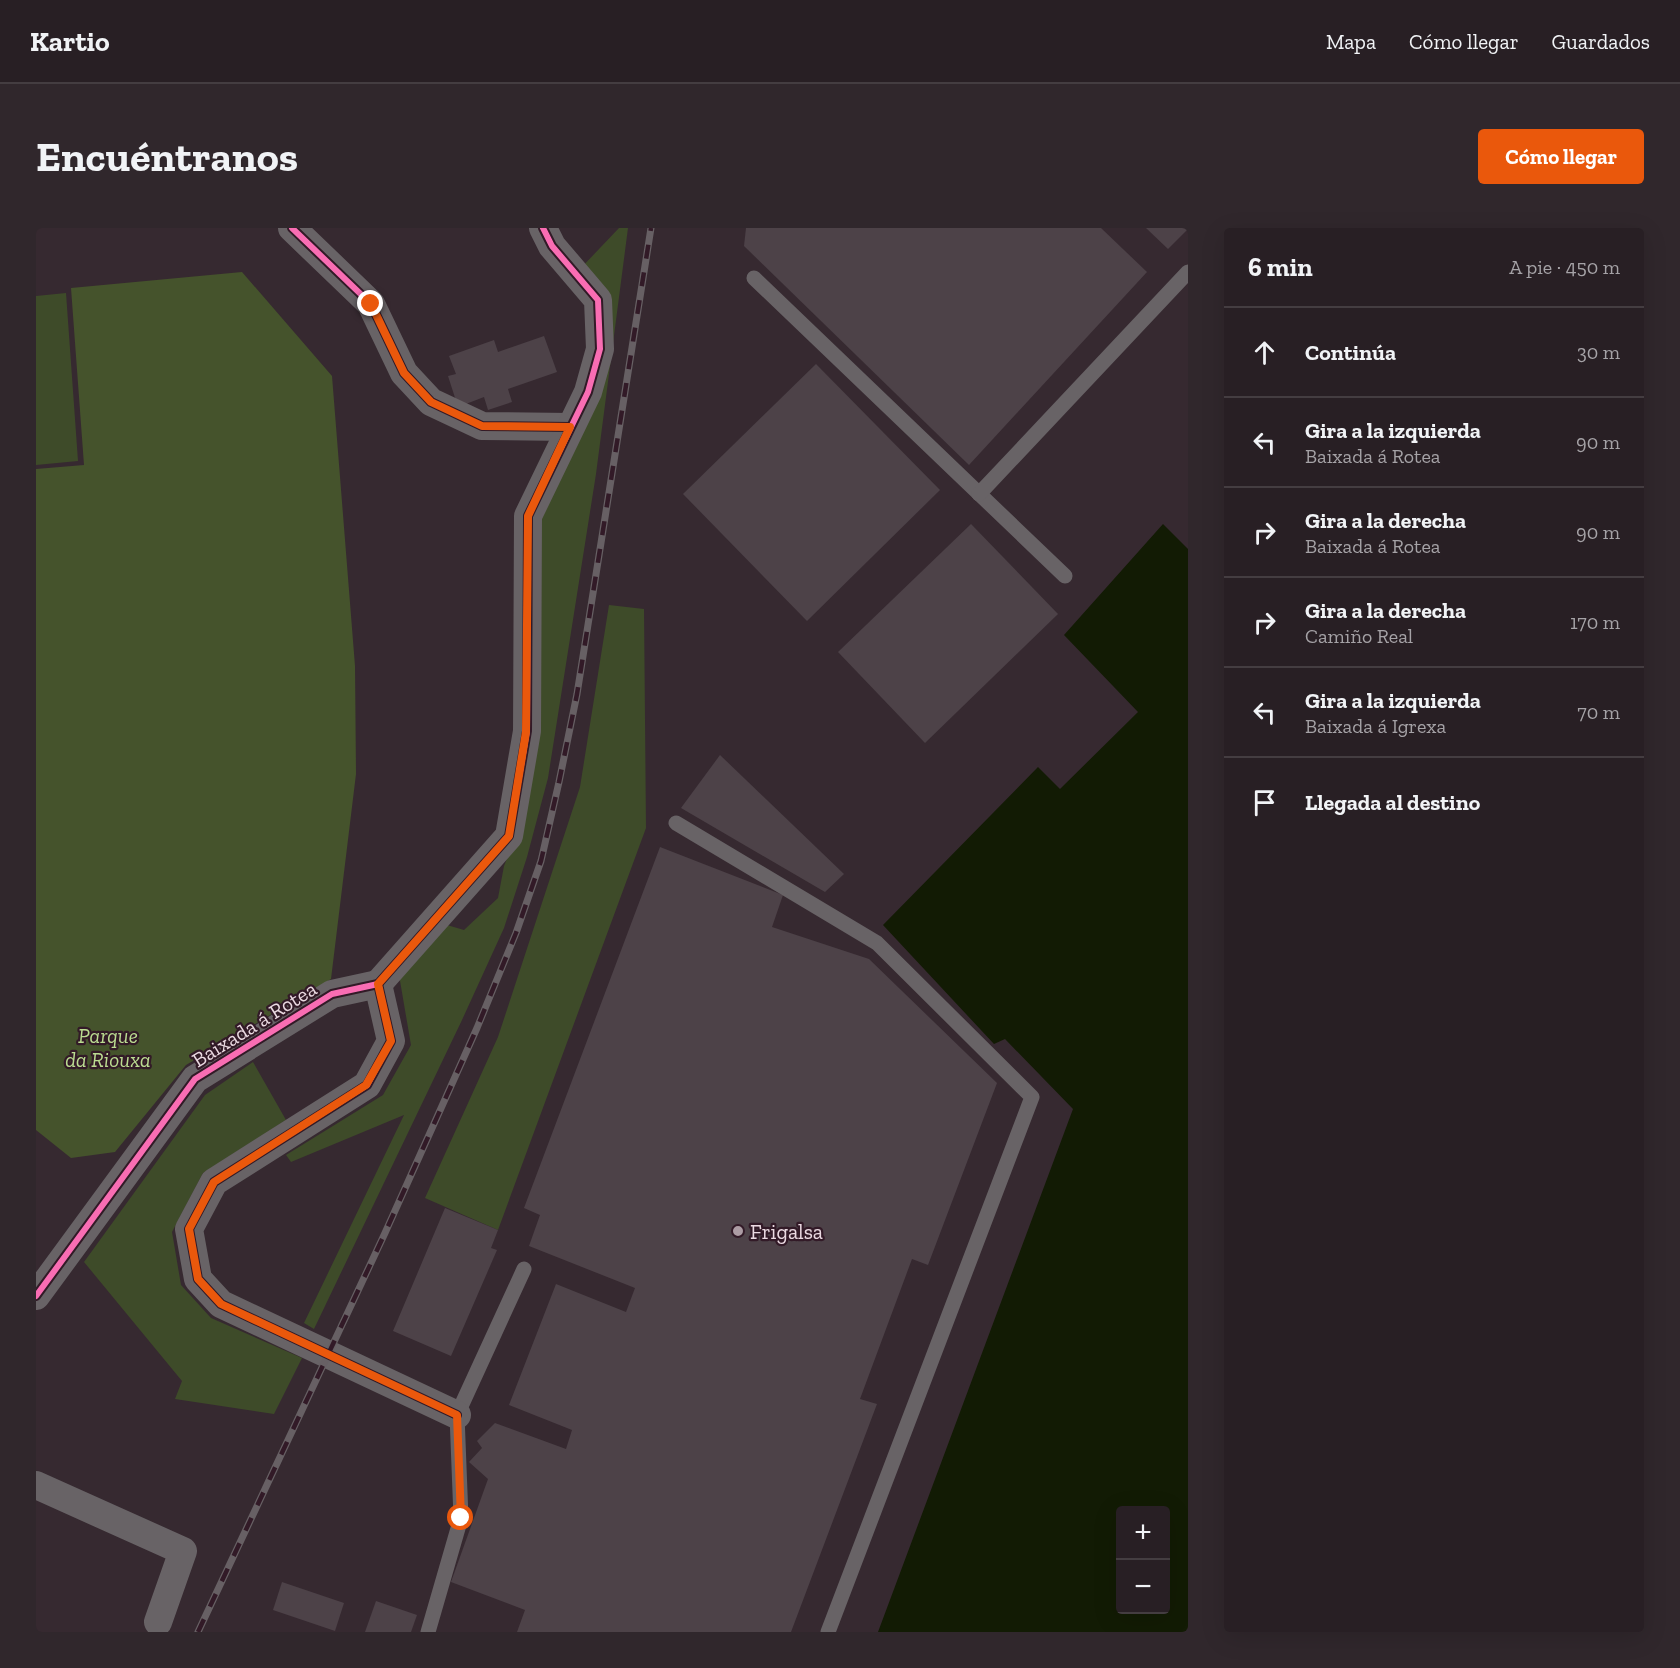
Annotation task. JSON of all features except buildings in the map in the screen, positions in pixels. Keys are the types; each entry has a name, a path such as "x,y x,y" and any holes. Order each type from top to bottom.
{"street":[{"path":"292,228 371,304 404,373 431,402 482,426 570,427"},
{"path":"457,1415 221,1304 198,1279 189,1229 214,1182 366,1085 391,1041 378,984 509,836 526,732 528,516 588,392 600,349 598,300 552,246 543,228"},
{"name":"Baixada á Rotea","path":"36,1296 195,1079 332,994 378,984"},
{"path":"36,1485 183,1551 158,1622"}],"lane":[{"path":"979,494 1188,272"},
{"path":"754,278 1065,576"},
{"path":"676,824 877,943 1032,1097 828,1632"},
{"path":"428,1632 461,1518 457,1415 524,1269"}],"shaded area":[{"path":"619,228 628,228 596,474 548,778 527,857 504,928 314,1329 304,1323 404,1115 291,1162 286,1155 383,1095 411,1045 399,975 440,923 464,930 498,898 504,866 514,841 537,517 606,352 580,269"},
{"path":"66,293 78,461 36,465 36,296"},
{"path":"1163,524 1188,549 1188,1632 878,1632 1073,1109 1005,1039 994,1044 883,925 1038,767 1060,789 1138,712 1064,635"},
{"path":"609,605 644,609 646,828 498,1230 425,1198 498,1037 580,787"},
{"path":"253,1062 286,1120 203,1173 172,1232 181,1285 211,1318 302,1358 274,1414 175,1399 182,1381 84,1262 205,1095"}],"green space":[{"name":"Parque da Riouxa","path":"242,272 332,376 355,666 356,774 331,979 186,1065 115,1152 71,1158 36,1130 36,469 84,465 71,288"}],"railway":[{"path":"198,1632 385,1233 477,1028 516,933 541,861 577,694 651,228"}],"cycle path":[{"path":"292,228 371,304 404,373 431,402 482,426 570,427"},
{"path":"378,984 509,836 527,731 528,516 588,392 600,349 598,300 552,246 543,228"},
{"path":"36,1296 195,1079 332,994 378,984 391,1041 367,1085 214,1182 189,1229 198,1279 221,1304 457,1415"}],"place":[{"name":"Frigalsa","path":"738,1231"}],"route":[{"path":"371,304 404,373 431,402 482,426 570,427 528,516 526,732 509,836 378,984 391,1041 366,1085 214,1182 189,1229 198,1279 221,1304 457,1415 461,1518"}]}
